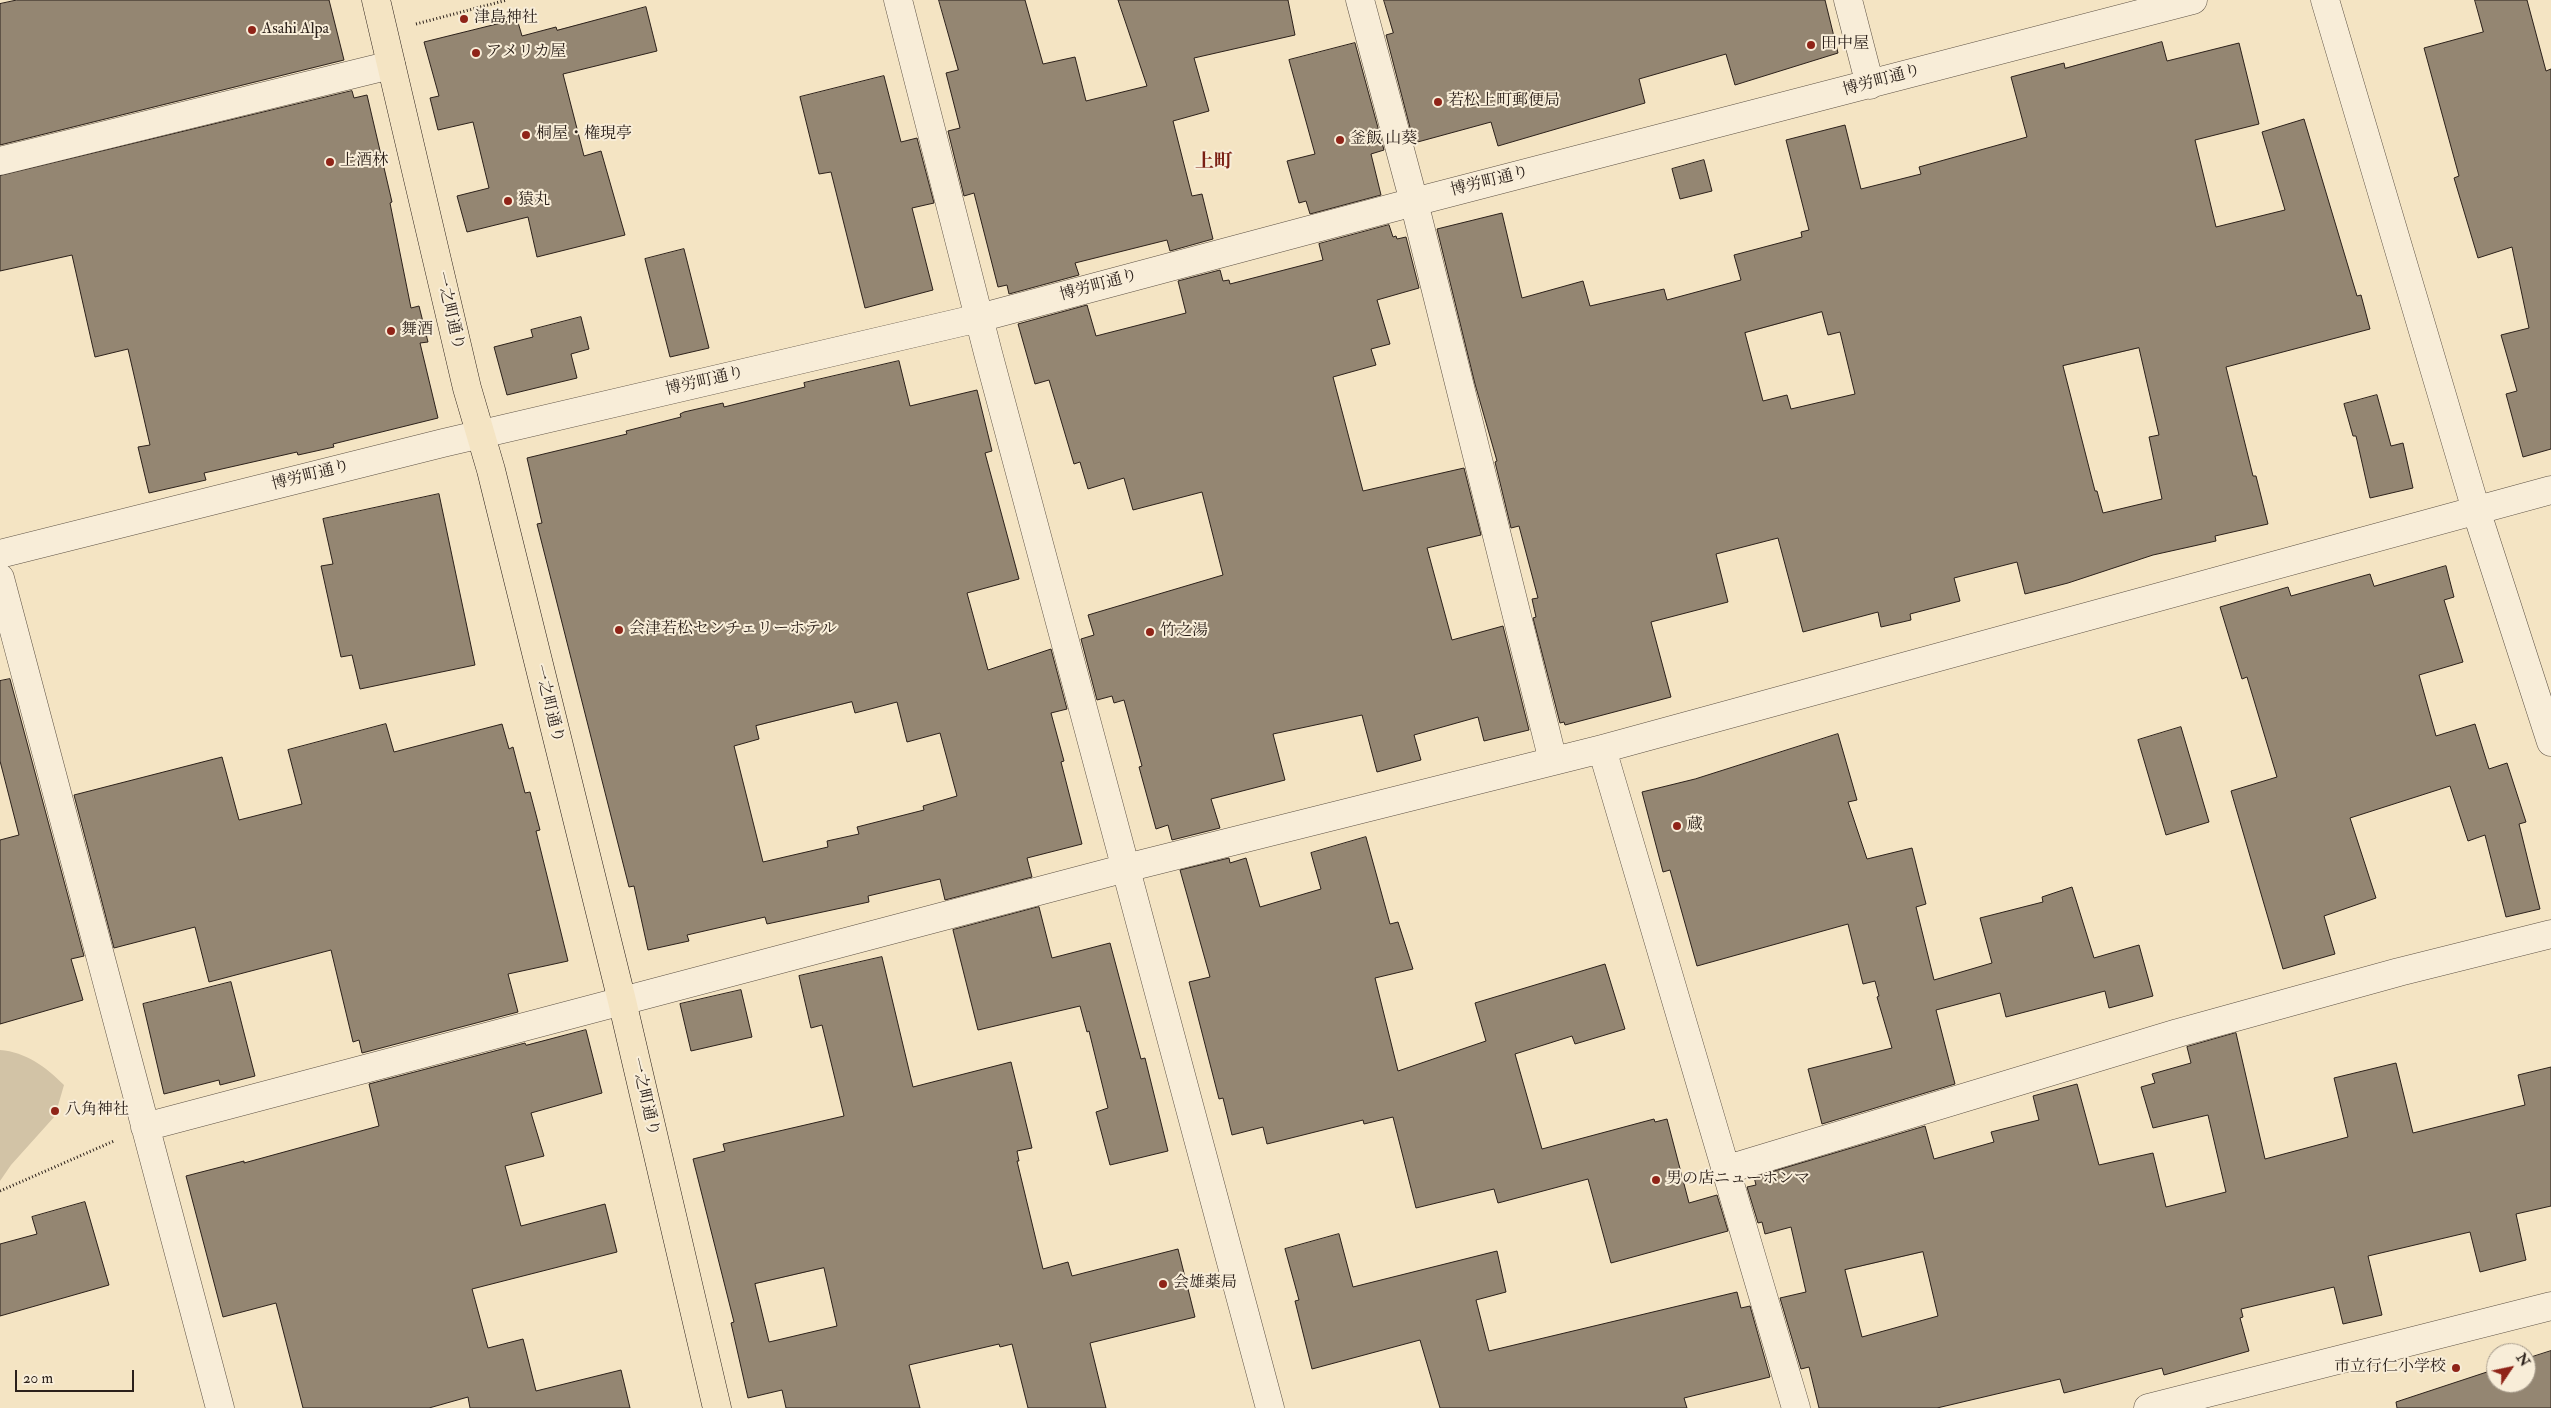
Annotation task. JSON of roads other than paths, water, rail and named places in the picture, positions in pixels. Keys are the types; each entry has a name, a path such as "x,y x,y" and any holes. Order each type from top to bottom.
{"main road":[{"name":"一之町通り","path":"376,0 467,388 481,435 622,1001 716,1408"}],"street":[{"path":"898,0 979,318 1270,1408"},
{"path":"1360,0 1414,202 1553,761"},
{"path":"1848,0 1870,85"},
{"name":"博労町通り","path":"0,554 481,435 979,318 1414,202 2193,0"},
{"path":"2325,0 2476,510 2551,742"},
{"path":"0,161 391,65"},
{"path":"145,1128 1126,868 1602,750 2551,490"},
{"path":"0,578 220,1408"},
{"path":"1602,750 1796,1408"},
{"path":"1725,1170 2178,1032 2399,972 2551,934"},
{"path":"2148,1408 2551,1306"}],"place":[{"name":"津島神社","path":"464,19"},
{"name":"Asahi Alpa","path":"252,30"},
{"name":"田中屋","path":"1811,45"},
{"name":"アメリカ屋","path":"476,53"},
{"name":"若松上町郵便局","path":"1438,102"},
{"name":"桐屋・権現亭","path":"526,135"},
{"name":"釜飯 山葵","path":"1340,140"},
{"name":"上酒林","path":"330,162"},
{"name":"猿丸","path":"508,201"},
{"name":"舞酒","path":"391,331"},
{"name":"会津若松センチェリーホテル","path":"619,630"},
{"name":"竹之湯","path":"1150,632"},
{"name":"蔵","path":"1677,826"},
{"name":"八角神社","path":"55,1111"},
{"name":"男の店ニューホンマ","path":"1656,1180"},
{"name":"会雄薬局","path":"1163,1284"},
{"name":"市立行仁小学校","path":"2456,1368"}],"district":[{"name":"上町","path":"1214,163"}]}
